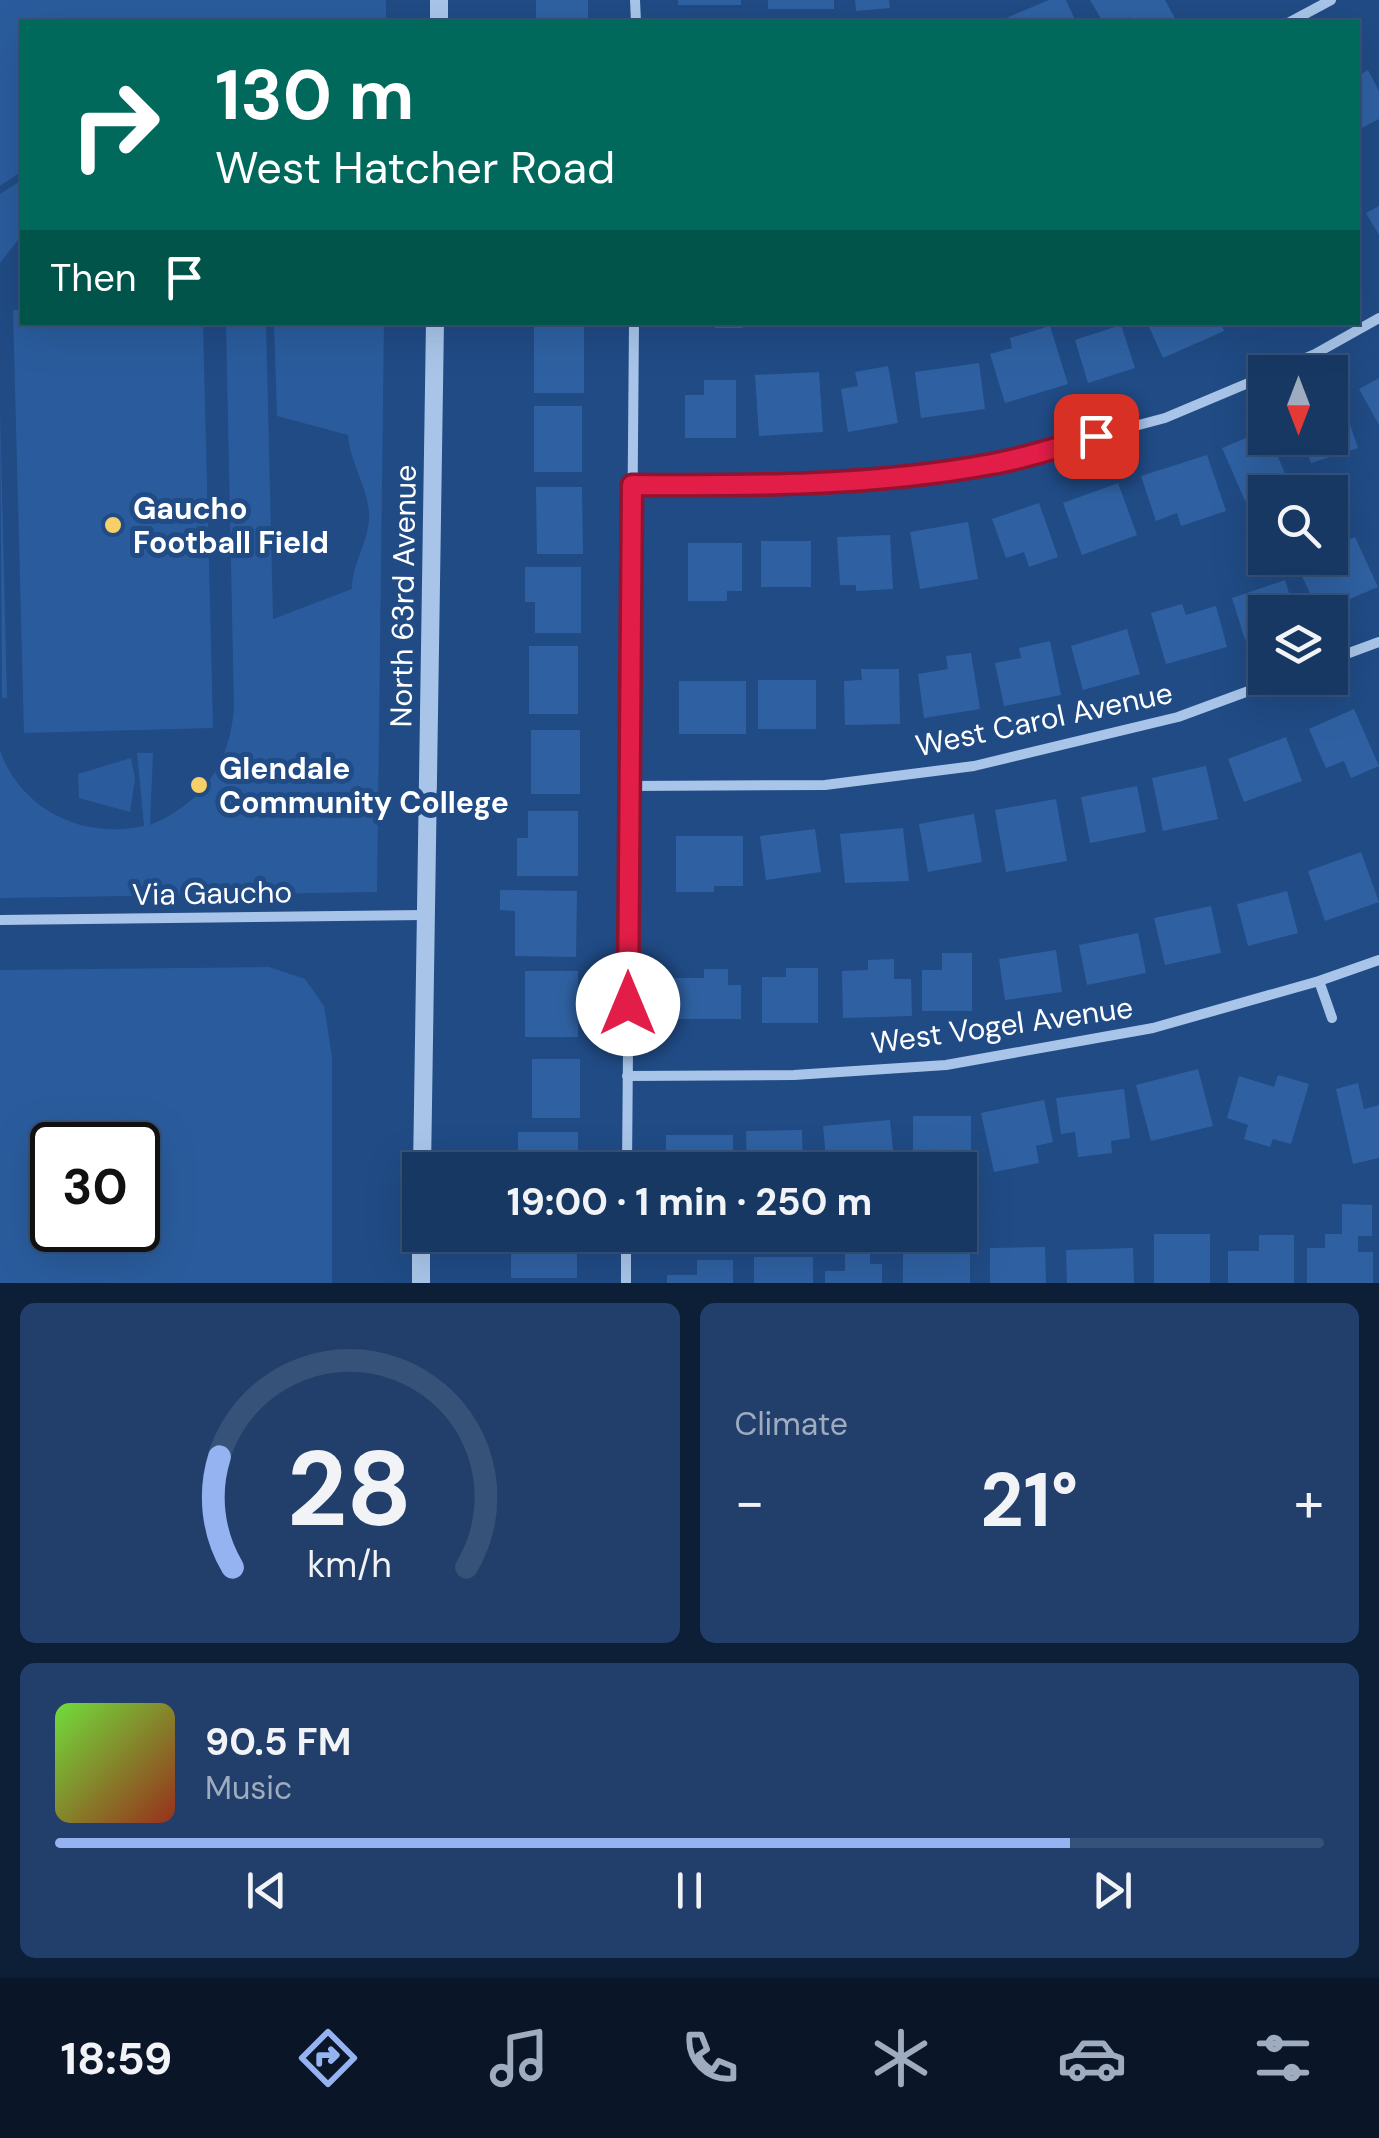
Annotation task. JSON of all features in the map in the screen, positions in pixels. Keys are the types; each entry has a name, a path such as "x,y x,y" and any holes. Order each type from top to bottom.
{"street":[{"path":"1294,20 1331,0"},
{"path":"1314,355 1379,318"},
{"name":"North 63rd Avenue","path":"422,1152 436,325"},
{"path":"627,1152 634,325"},
{"path":"632,485 754,486 992,464 1165,418 1248,383"},
{"path":"1348,653 1379,642"},
{"name":"West Carol Avenue","path":"629,786 825,784 974,766 1178,717 1248,691"},
{"name":"Via Gaucho","path":"0,920 424,916"},
{"name":"West Vogel Avenue","path":"627,1076 794,1075 946,1065 1154,1028 1379,960"},
{"path":"1319,981 1332,1018"},
{"path":"421,1252 421,1283"},
{"path":"626,1252 626,1283"}],"shaded area":[{"path":"0,0 386,0 386,20 20,20 20,172 0,186"},
{"path":"20,181 20,238 0,263 0,194"},
{"name":"Gaucho Football Field","path":"13,310 20,310 20,325 203,325 213,728 24,733"},
{"path":"226,325 266,325 273,619 352,589 369,522 348,435 277,416 274,325 384,325 377,892 0,898 0,750 23,789 57,816 77,824 121,829 144,826 137,753 153,753 150,825 185,805 210,779 227,746 234,707"},
{"path":"0,405 7,698 2,698"},
{"path":"131,758 135,779 130,812 79,798 78,774"},
{"path":"269,967 305,979 324,1006 332,1057 332,1283 0,1283 0,970"}],"building":[{"path":"536,0 588,0 588,20 536,20"},
{"path":"678,0 741,0 741,5 678,5"},
{"path":"768,0 834,0 834,9 768,9"},
{"path":"855,0 889,0 890,8 856,11"},
{"path":"1049,0 1066,0 1075,20 1006,20"},
{"path":"1090,0 1165,0 1176,20 1130,17 1102,20"},
{"path":"1368,70 1379,91 1379,119 1360,129 1360,75"},
{"path":"1379,206 1379,235 1366,213"},
{"path":"715,325 743,325 743,328"},
{"path":"1121,325 1135,368 1088,383 1075,340"},
{"path":"1148,325 1221,325 1224,331 1163,358"},
{"path":"534,326 584,326 584,393 534,393"},
{"path":"1050,326 1068,384 1005,403 990,354 1012,348 1010,338"},
{"path":"979,363 985,409 921,418 915,372"},
{"path":"888,366 898,423 848,432 841,389 858,386 855,372"},
{"path":"819,372 823,432 759,436 755,375"},
{"path":"1379,378 1379,425 1359,389"},
{"path":"704,380 736,380 736,438 685,438 685,395 704,395"},
{"path":"534,406 582,406 582,472 534,472"},
{"path":"1348,419 1358,448 1348,451"},
{"path":"1248,437 1248,455 1277,455 1286,475 1248,475 1245,501 1222,448"},
{"path":"1207,455 1226,511 1181,526 1177,513 1156,521 1141,476"},
{"path":"1308,455 1336,455 1311,463"},
{"path":"1118,483 1137,535 1082,555 1063,503"},
{"path":"536,487 582,487 583,554 537,554"},
{"path":"1039,503 1058,557 1029,567 1024,552 1006,558 992,519"},
{"path":"968,522 978,579 920,589 910,532"},
{"path":"890,535 893,589 856,591 856,585 840,585 837,537"},
{"path":"1355,537 1378,587 1348,600 1348,595 1311,595 1301,575 1348,575 1348,540"},
{"path":"761,541 811,541 811,587 761,587"},
{"path":"688,543 742,543 742,591 727,591 727,601 688,601"},
{"path":"525,567 581,567 581,633 535,633 535,602 525,602"},
{"path":"1285,580 1290,595 1248,595 1245,640 1232,598"},
{"path":"1182,604 1186,615 1216,606 1227,647 1166,664 1151,613"},
{"path":"1127,629 1140,674 1083,690 1071,646"},
{"path":"1050,641 1061,695 1004,706 995,663 1021,658 1019,648"},
{"path":"529,646 578,646 578,714 529,714"},
{"path":"971,653 980,709 924,718 918,674 948,669 946,656"},
{"path":"861,669 899,669 900,724 845,725 844,681 862,680"},
{"path":"758,680 816,680 816,729 758,729"},
{"path":"679,681 746,681 746,734 679,734"},
{"path":"1354,709 1379,766 1351,778 1344,761 1326,768 1309,729"},
{"path":"531,730 580,730 580,794 531,794"},
{"path":"1286,737 1302,781 1244,802 1228,759"},
{"path":"1206,766 1218,819 1163,831 1152,778"},
{"path":"1137,786 1146,832 1090,843 1081,797"},
{"path":"1056,799 1067,861 1006,872 995,810"},
{"path":"528,811 578,811 578,876 517,876 517,838 528,838"},
{"path":"974,814 982,862 928,872 919,824"},
{"path":"903,828 909,881 845,883 840,834"},
{"path":"815,829 821,872 766,880 760,836"},
{"path":"676,836 743,836 743,886 714,886 714,892 676,892"},
{"path":"1361,852 1379,902 1325,921 1308,871"},
{"path":"500,890 577,891 576,957 515,956 515,911 500,910"},
{"path":"1287,891 1298,933 1248,946 1237,904"},
{"path":"1211,906 1221,953 1165,965 1154,918"},
{"path":"1138,933 1146,973 1087,985 1079,945"},
{"path":"1056,950 1062,992 1005,1000 999,959"},
{"path":"942,953 972,953 972,1011 922,1011 922,970 942,970"},
{"path":"894,959 894,979 911,979 912,1016 843,1018 842,971 868,970 868,960"},
{"path":"786,968 818,968 818,1023 762,1023 762,977 786,977"},
{"path":"704,969 728,969 728,985 741,985 741,1019 674,1019 674,978 704,978"},
{"path":"525,971 578,971 578,1037 525,1037"},
{"path":"532,1059 580,1059 580,1118 532,1118"},
{"path":"1198,1069 1213,1126 1151,1141 1136,1085"},
{"path":"1278,1075 1309,1084 1291,1144 1273,1139 1270,1147 1244,1139 1248,1125 1227,1118 1239,1076 1274,1087"},
{"path":"1358,1083 1364,1109 1379,1105 1379,1158 1353,1164 1336,1089"},
{"path":"1124,1089 1130,1138 1111,1141 1112,1153 1078,1157 1075,1132 1061,1134 1056,1098"},
{"path":"1044,1100 1053,1142 1036,1146 1039,1163 994,1172 981,1113"},
{"path":"913,1116 971,1116 971,1152 913,1152"},
{"path":"890,1120 893,1152 825,1152 823,1126"},
{"path":"802,1130 803,1152 747,1152 746,1131"},
{"path":"518,1132 578,1132 578,1152 518,1152"},
{"path":"666,1135 733,1135 733,1152 666,1152"},
{"path":"1342,1204 1372,1205 1372,1236 1358,1236 1358,1252 1373,1252 1373,1283 1307,1283 1307,1248 1325,1248 1325,1234 1342,1234"},
{"path":"1154,1234 1210,1234 1210,1283 1154,1283"},
{"path":"1259,1235 1294,1235 1294,1283 1228,1283 1228,1251 1259,1251"},
{"path":"1045,1247 1046,1283 990,1283 990,1248"},
{"path":"1133,1248 1134,1283 1067,1283 1066,1250"},
{"path":"511,1252 577,1252 577,1278 511,1278"},
{"path":"845,1252 870,1252 870,1264 882,1264 882,1283 825,1283 825,1271 845,1271"},
{"path":"903,1252 970,1252 970,1283 903,1283"},
{"path":"754,1257 813,1257 813,1283 754,1283"},
{"path":"697,1260 733,1260 733,1283 667,1283 667,1275 697,1275"}],"place":[{"name":"Gaucho Football Field","path":"113,525"},
{"name":"Glendale Community College","path":"199,785"}],"route":[{"path":"628,1004 632,485 754,486 866,478 992,464 1096,436"}]}
